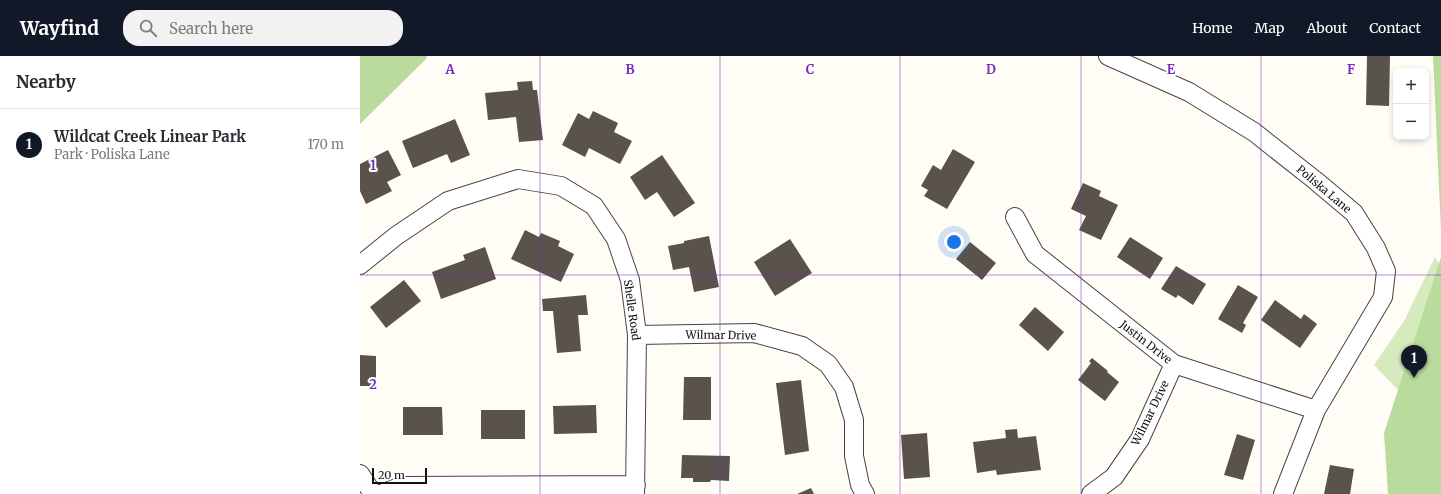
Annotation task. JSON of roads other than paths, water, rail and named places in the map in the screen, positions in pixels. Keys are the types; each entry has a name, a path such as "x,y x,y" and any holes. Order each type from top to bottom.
{"street":[{"name":"Poliska Lane","path":"1108,56 1189,92 1254,132 1354,213 1376,248 1386,271 1383,297 1316,410 1284,494"},
{"name":"Shelle Road","path":"360,265 396,236 448,201 518,179 561,186 594,206 616,239 630,280 637,335 635,489"},
{"name":"Justin Drive","path":"1015,217 1035,254 1174,364 1316,410"},
{"name":"Wilmar Drive","path":"637,335 754,333 802,346 809,350 828,364 844,387 854,420 854,456 860,485 865,494"},
{"name":"Wilmar Drive","path":"1091,494 1114,477 1140,439 1174,364"},
{"path":"360,474 373,494"},
{"path":"381,494 402,486 635,489"}],"place":[{"name":"Wildcat Creek Linear Park","path":"1414,378"}]}
